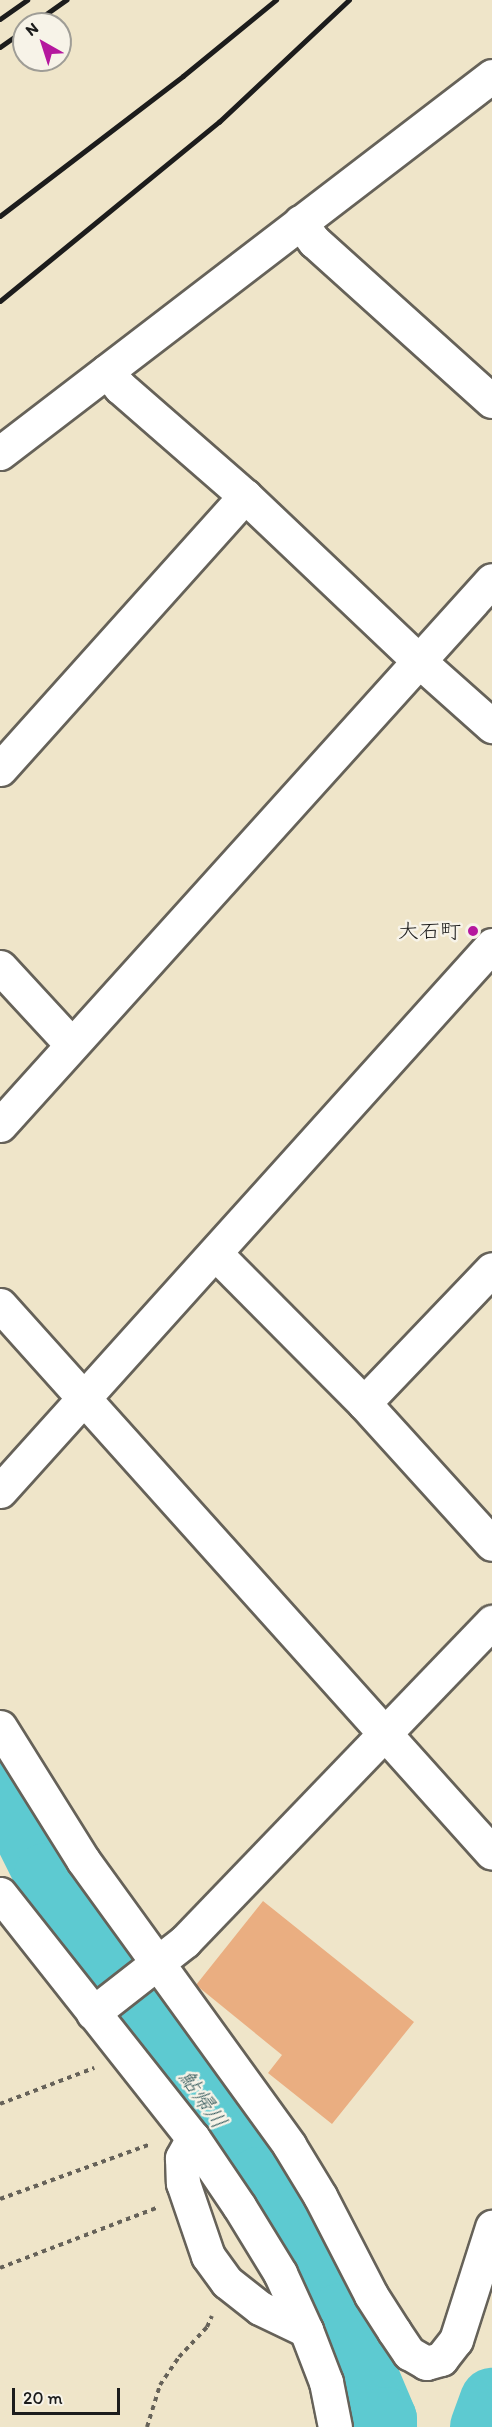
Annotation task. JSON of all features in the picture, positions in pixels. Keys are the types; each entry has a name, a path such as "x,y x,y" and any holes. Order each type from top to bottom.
{"street":[{"path":"0,453 491,78"},
{"path":"300,222 314,241 492,401"},
{"path":"107,371 120,387 245,496 419,661 492,726"},
{"path":"0,769 245,496"},
{"path":"0,1125 492,580"},
{"path":"0,1491 492,945"},
{"path":"0,968 71,1044"},
{"path":"214,1253 364,1403 492,1544"},
{"path":"364,1403 492,1269"},
{"path":"0,1305 492,1852"},
{"path":"99,2008 185,1941 492,1622"},
{"path":"0,1728 151,1968 289,2145 320,2196 371,2295 394,2331 410,2353 426,2363 441,2359 456,2340 492,2227"},
{"path":"4,1910 99,2008 193,2138 280,2273 326,2382 335,2427"},
{"path":"193,2138 182,2158 183,2183 208,2256 227,2282 260,2308 306,2330"}],"path":[{"path":"0,2104 103,2065"},
{"path":"0,2199 151,2144"},
{"path":"0,2268 187,2195"},
{"path":"147,2427 160,2385 179,2357 207,2327 227,2282"}],"building":[{"path":"263,1901 414,2022 332,2124 268,2073 282,2055 196,1985"}],"waterway":[{"name":"鮎帰川","path":"0,1783 46,1875 151,2029 259,2179 341,2315 385,2419 385,2427"},
{"path":"482,2427 492,2400"}],"railway":[{"path":"0,19 27,0"},
{"path":"49,12 66,0"},
{"path":"0,216 183,76 276,0"},
{"path":"0,301 219,122 349,0"},
{"path":"0,47 12,38"}],"place":[{"name":"大石町","path":"473,931"}]}
